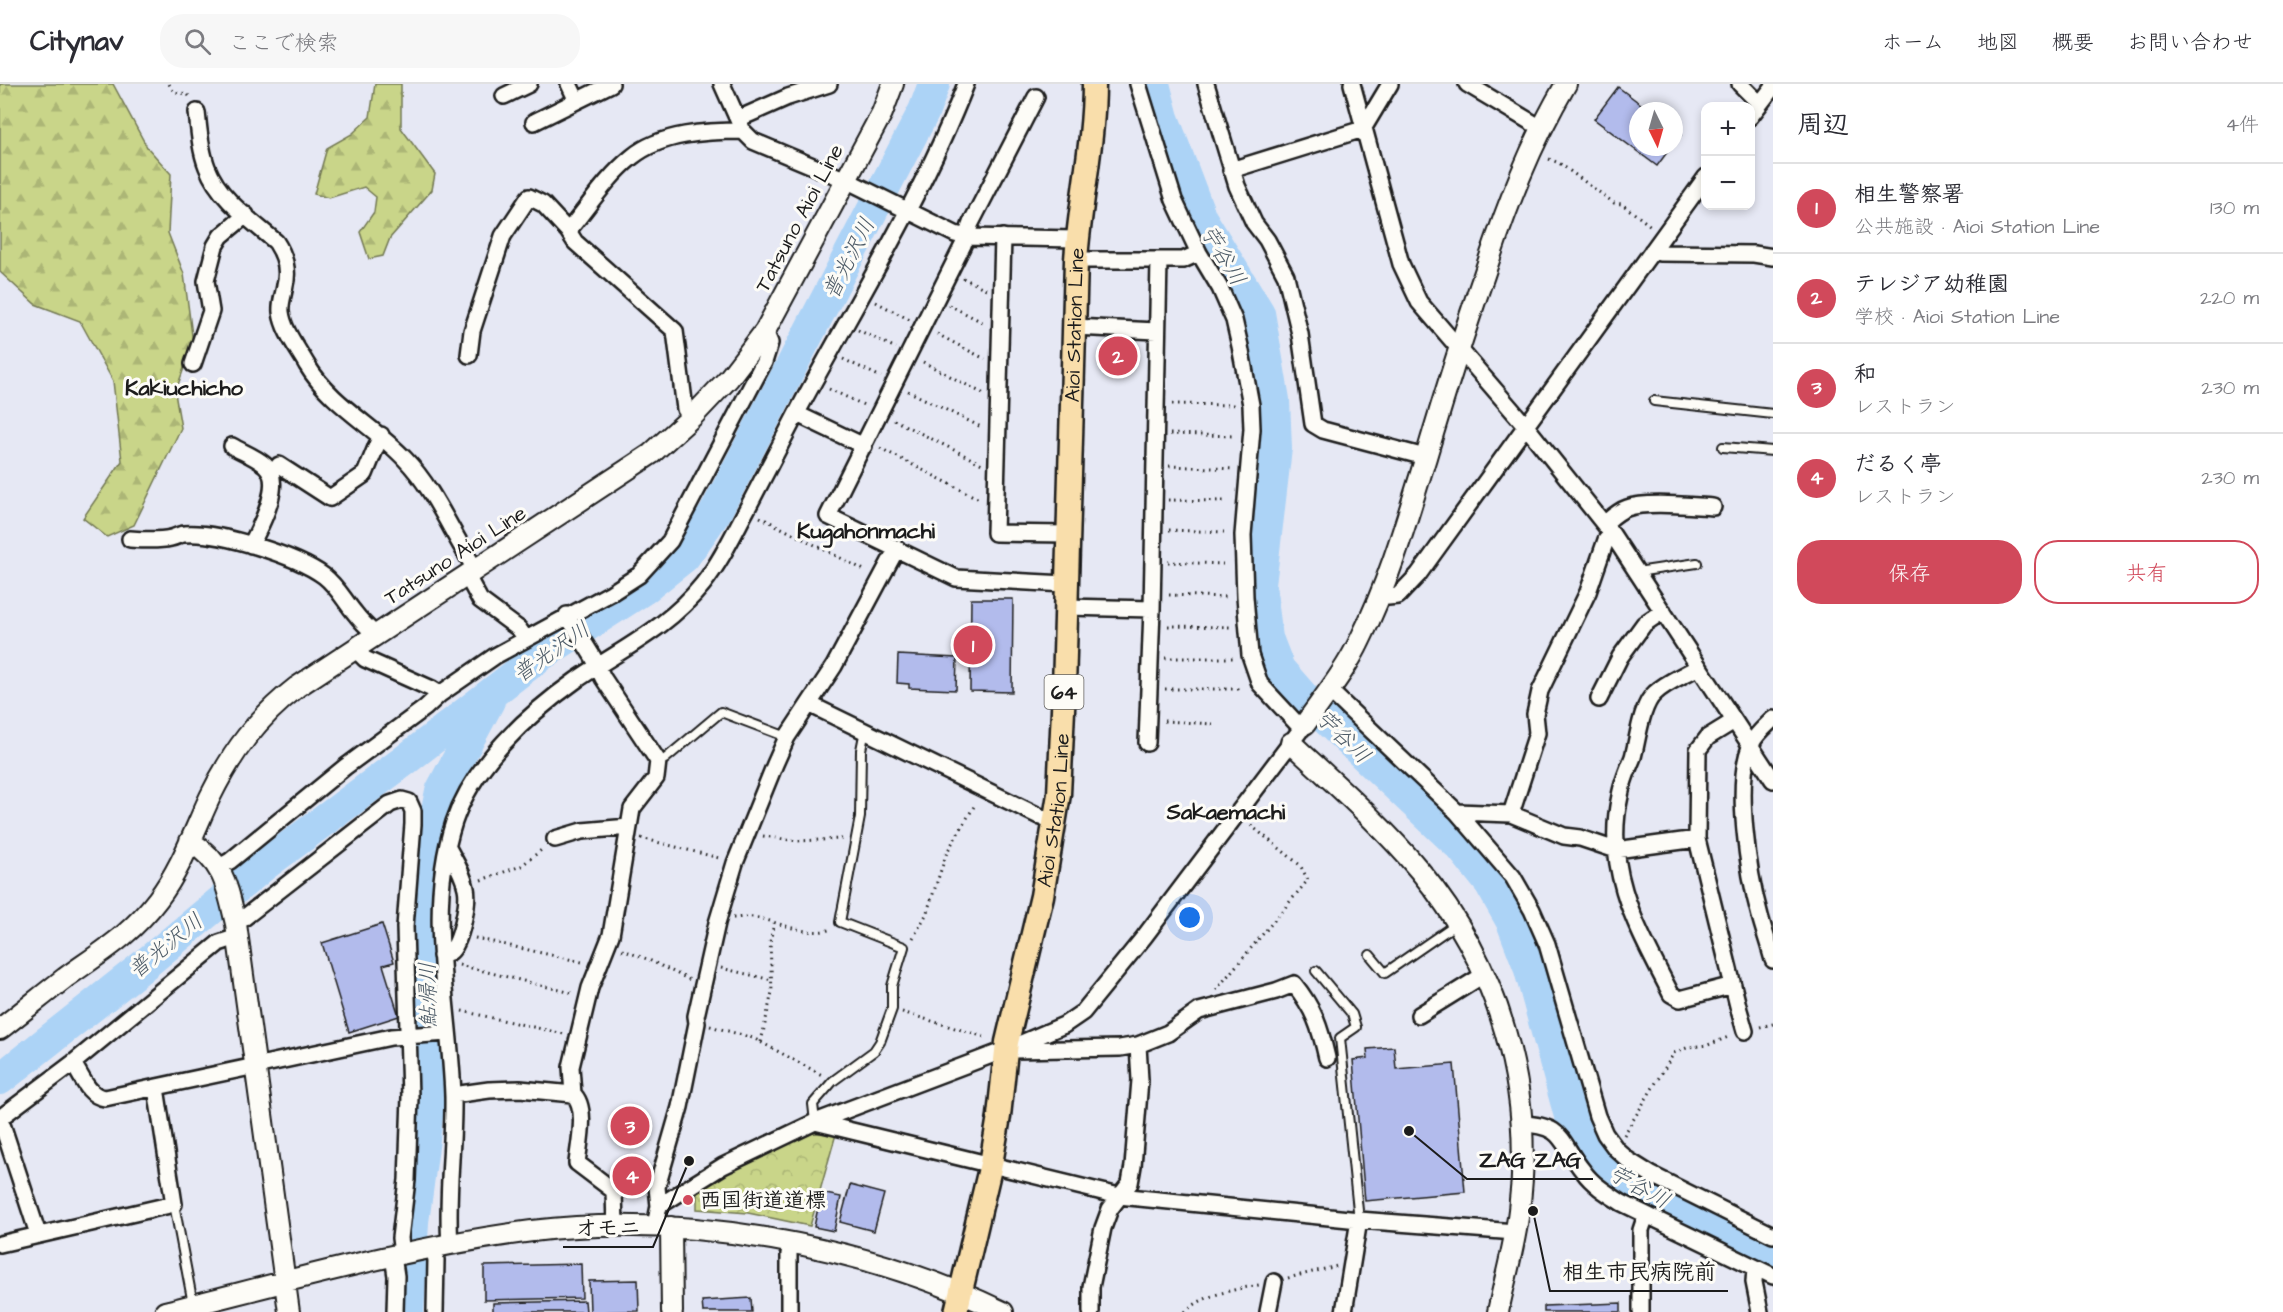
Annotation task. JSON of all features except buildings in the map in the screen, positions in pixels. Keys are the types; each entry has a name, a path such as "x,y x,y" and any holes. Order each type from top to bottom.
{"main road":[{"name":"Aioi Station Line","path":"958,1302 991,1164 999,1116 1006,1046 1042,896 1055,820 1062,751 1077,250 1080,208 1094,116 1094,84"}],"street":[{"path":"504,96 529,84"},
{"path":"569,84 577,101"},
{"path":"534,122 538,118 611,84"},
{"path":"568,231 618,170 632,156 649,146 740,125 788,97 829,84"},
{"name":"Tatsuno Aioi Line","path":"0,1029 64,979 114,944 159,898 175,873 224,771 258,721 297,687 651,454 693,416 729,378 765,331 851,182 893,84"},
{"path":"395,1312 396,1276 418,1250 453,1095 444,1033 448,960 443,878 454,822 466,794 496,750 520,727 595,662 652,633 675,616 718,564 904,209 938,150 966,84"},
{"path":"1138,84 1174,200 1234,320 1251,405 1252,429 1243,536 1250,655 1260,684 1441,898 1485,974 1496,999 1512,1054 1521,1124 1521,1187 1515,1232 1498,1312"},
{"path":"1206,84 1231,170 1254,223 1268,240 1287,276 1300,334 1313,424 1323,430 1425,458"},
{"path":"1352,84 1401,264 1409,284 1429,314 1525,425 1608,529 1773,780"},
{"path":"1231,170 1363,129 1390,84"},
{"path":"1467,84 1541,128"},
{"path":"659,1206 723,1167 815,1122 1064,1025 1083,1012 1144,937 1299,732 1328,692 1360,640 1398,548 1459,346 1511,196 1541,128 1566,84"},
{"path":"1740,84 1760,104"},
{"path":"724,85 740,125 753,141 851,182 955,234 967,237 1003,237 1077,250 1159,260 1183,260 1199,253"},
{"path":"1755,110 1773,87"},
{"path":"1036,97 828,516 956,578 1066,595 1152,602"},
{"path":"197,112 200,145 213,182 224,196 276,242 282,251 287,273 281,303 284,322 321,386 381,435 420,476 471,573 480,600 519,629 526,639"},
{"path":"1378,598 1398,596 1418,575 1701,184"},
{"path":"469,355 472,331 503,237 529,197 543,204 575,242 675,331 685,409 693,416"},
{"path":"193,364 211,311 206,281 215,246 221,236 246,215"},
{"path":"1003,237 995,533 1068,534"},
{"path":"1652,251 1754,254 1773,257"},
{"path":"1147,743 1159,260"},
{"path":"1074,327 1157,331"},
{"path":"221,872 230,861 345,767 425,708 440,694 526,639 569,619 639,575 670,541 764,362 770,343 765,331"},
{"path":"797,414 865,443"},
{"path":"279,465 330,498 364,474 381,435"},
{"path":"232,446 266,465 271,473 271,498 251,545"},
{"path":"1511,814 1537,733 1535,714 1540,691 1588,592 1608,529 1617,513 1628,507 1650,505 1713,507"},
{"path":"130,540 150,541 183,534 200,535 251,545 285,556 324,576 376,635"},
{"path":"672,1312 657,1187 680,1107 697,1023 696,1016 702,985 717,923 735,862 787,737 834,666 897,548"},
{"path":"1599,699 1620,657 1644,624 1663,611"},
{"path":"569,619 658,761 656,778 632,809 612,935 588,997 571,1067 573,1094"},
{"path":"355,649 365,659 440,694"},
{"path":"1698,667 1654,693 1644,712 1620,795 1615,830 1616,850 1620,882 1640,932 1671,994 1680,999 1733,985"},
{"path":"1328,692 1457,812 1513,877 1532,910 1547,944 1597,1116 1605,1134 1616,1149 1628,1160 1652,1175 1773,1235"},
{"path":"809,704 1041,817 1055,820"},
{"path":"1773,719 1750,745 1743,791 1746,833 1756,899 1773,960"},
{"path":"1734,721 1708,737 1698,750 1698,839 1745,1031"},
{"path":"38,1234 0,1120 219,943 236,926 390,804 402,800 409,802 413,811 413,824 405,927 412,1036 410,1146 400,1238 436,1260 435,1312"},
{"path":"1457,812 1511,814 1564,836 1580,838 1616,850 1698,839"},
{"path":"555,839 582,831 629,831"},
{"path":"190,842 207,853 221,872 236,926 290,1312"},
{"path":"448,848 460,869 467,889 467,904 459,934 448,960"},
{"path":"1419,1015 1485,974"},
{"path":"1006,1046 1120,1048 1138,1045 1168,1033 1199,1011 1276,991 1294,984 1309,1002 1319,1025 1327,1058"},
{"path":"73,1063 92,1093 97,1097 105,1098 391,1037 444,1033"},
{"path":"1091,1312 1091,1287 1103,1228 1110,1209 1130,1183 1133,1166 1140,1080 1138,1045"},
{"path":"0,1244 174,1204 156,1088"},
{"path":"453,1095 520,1089 573,1094 579,1099 582,1109 577,1163 614,1191 615,1226"},
{"path":"815,1122 1119,1196 1359,1220 1515,1232"},
{"path":"1521,1124 1540,1124 1554,1130 1584,1173 1601,1189 1646,1215 1773,1276"},
{"path":"1641,1312 1641,1230 1646,1215"},
{"path":"1344,1312 1359,1220"},
{"path":"165,1312 418,1250 531,1232 615,1226 663,1226 791,1243 880,1266 958,1302 1003,1312"},
{"path":"789,1312 791,1243"},
{"path":"1755,1268 1754,1282 1760,1312"},
{"path":"1268,1312 1274,1282"}],"lane":[{"path":"1654,401 1773,414"},
{"path":"1723,447 1773,451"},
{"path":"1637,572 1696,563"},
{"path":"658,761 665,759 721,712 787,737"},
{"path":"815,1122 813,1104 833,1081 874,1051 880,1042 892,1009 892,986 904,947 840,922 860,817 861,750 865,730"},
{"path":"1370,955 1385,973 1457,923"},
{"path":"1316,971 1352,1014 1356,1027 1340,1038 1359,1220"},
{"path":"174,1204 193,1305"}],"path":[{"path":"169,84 174,92 187,94 193,99 197,112"},
{"path":"1528,156 1539,155 1559,163 1614,203 1622,204 1663,236"},
{"path":"950,272 1002,296"},
{"path":"936,299 1000,331"},
{"path":"830,353 998,436"},
{"path":"814,382 997,472"},
{"path":"1156,403 1251,405"},
{"path":"1155,433 1234,436"},
{"path":"865,443 995,508"},
{"path":"1155,465 1248,470"},
{"path":"1154,500 1224,501"},
{"path":"746,510 881,579"},
{"path":"1154,530 1224,532"},
{"path":"1153,561 1223,564"},
{"path":"1152,602 1245,597"},
{"path":"1151,626 1232,627"},
{"path":"1150,658 1235,658"},
{"path":"1149,689 1239,689"},
{"path":"1148,721 1214,724"},
{"path":"904,947 911,943 926,915 947,852 984,789"},
{"path":"1199,1011 1308,880 1300,865 1237,814"},
{"path":"629,831 735,862"},
{"path":"747,831 797,841 857,839"},
{"path":"467,889 487,876 521,866 555,839"},
{"path":"717,923 723,919 752,917 809,932 824,932 834,929 840,922"},
{"path":"761,1042 772,992 770,942 774,923"},
{"path":"459,934 599,966"},
{"path":"607,945 647,959 702,985"},
{"path":"448,960 588,997"},
{"path":"707,965 772,980"},
{"path":"892,1009 1006,1046"},
{"path":"458,1010 578,1038"},
{"path":"697,1023 753,1038 833,1081"},
{"path":"1616,1149 1674,1053 1689,1047 1708,1045 1745,1031 1773,1024"}],"green space":[{"path":"0,84 113,84 147,147 171,174 168,233 184,274 193,343 175,393 181,428 134,525 107,537 83,518 122,461 113,381 80,321 35,304 0,272"},
{"path":"375,84 401,84 401,128 435,174 432,190 390,238 383,256 369,259 360,232 374,212 376,197 364,187 329,198 314,194 327,148 352,134 370,117"},
{"path":"813,1133 836,1134 810,1226 748,1213 697,1209 697,1190 738,1165"}],"waterway":[{"name":"普光沢川","path":"0,1079 138,970 263,866 541,655 645,588 684,557 715,513 924,111 934,84"},
{"name":"苧谷川","path":"1154,84 1163,118 1201,218 1259,313 1274,400 1276,448 1260,585 1267,638 1279,669 1307,701 1462,848 1490,883 1512,922 1529,966 1570,1116 1587,1150 1609,1173 1773,1255"},
{"name":"鮎帰川","path":"408,1312 413,1222 429,1101 426,921 430,845 441,791 489,701"}],"place":[{"name":"テレジア幼稚園","path":"1118,356"},
{"name":"相生警察署","path":"973,645"},
{"name":"和","path":"630,1126"},
{"name":"ZAG ZAG","path":"1409,1131"},
{"name":"オモニ","path":"689,1161"},
{"name":"だるく亭","path":"632,1176"},
{"name":"西国街道道標","path":"688,1200"},
{"name":"相生市民病院前","path":"1533,1211"}],"district":[{"name":"Kakiuchicho","path":"184,387"},
{"name":"Kugahonmachi","path":"866,530"},
{"name":"Sakaemachi","path":"1226,811"}]}
